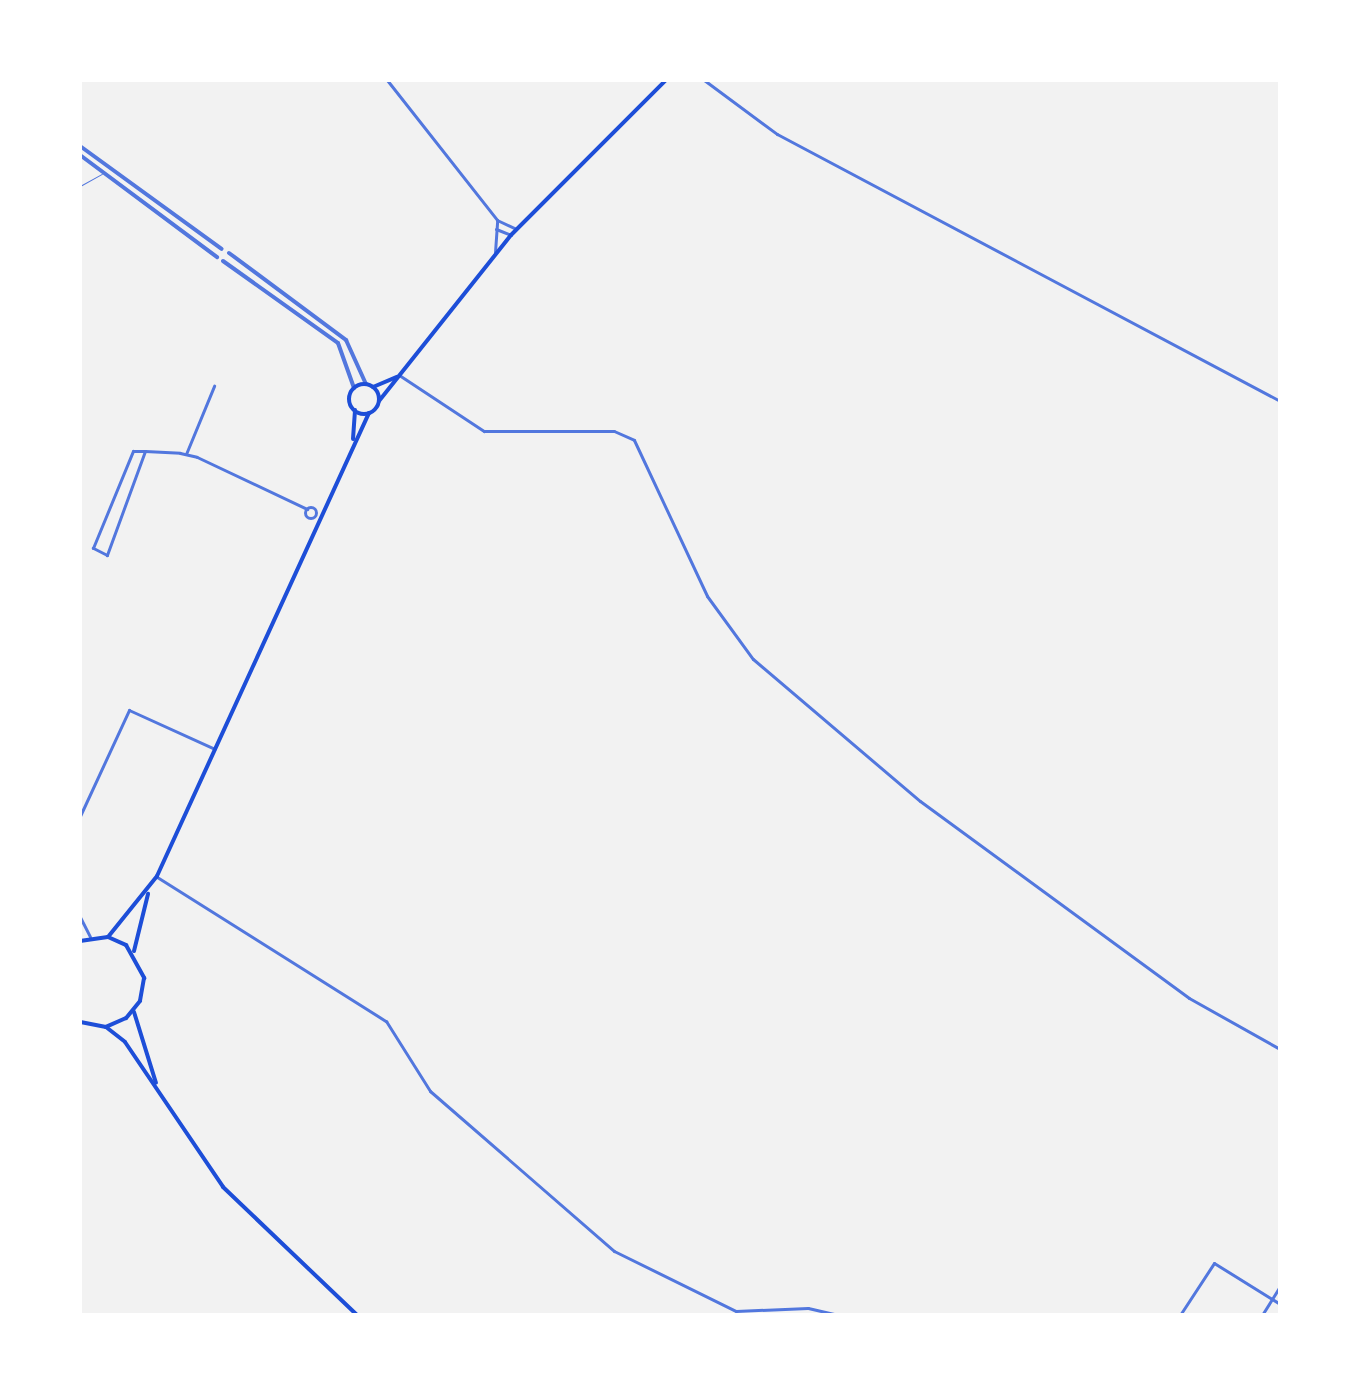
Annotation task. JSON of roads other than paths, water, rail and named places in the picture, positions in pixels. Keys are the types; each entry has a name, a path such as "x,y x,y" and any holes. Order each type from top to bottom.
{"main road":[{"path":"108,937 157,876 318,517 369,413 516,229 666,80"},
{"path":"373,387 399,375"},
{"path":"352,443 354,388 366,384 373,387 379,401"},
{"path":"355,410 369,413"},
{"path":"150,888 134,952 144,978 134,1011 138,1041 160,1092"},
{"path":"80,941 90,937 108,937 134,952"},
{"path":"80,1022 106,1027 134,1011"},
{"path":"80,1030 87,1025"},
{"path":"106,1027 160,1092 223,1187 357,1315"}],"street":[{"path":"387,80 497,220 516,229"},
{"path":"704,80 777,134 1280,401"},
{"path":"80,146 222,249"},
{"path":"80,155 217,257"},
{"path":"495,254 497,220"},
{"path":"496,229 511,235"},
{"path":"229,253 346,340 366,384"},
{"path":"223,261 338,343 354,388"},
{"path":"399,375 484,431 614,431 634,440 707,596 747,653 920,801 1189,998 1280,1049"},
{"path":"186,454 214,386"},
{"path":"145,451 107,555 93,548 125,459 145,451 186,454 307,509 318,517"},
{"path":"307,509 308,517 318,517"},
{"path":"80,816 129,710 215,749"},
{"path":"157,876 386,1021 430,1091 614,1251 736,1311 808,1308 838,1315"},
{"path":"80,917 90,937"},
{"path":"1180,1315 1208,1266 1214,1263 1280,1304"},
{"path":"1262,1315 1280,1286"}],"lane":[{"path":"80,163 80,184 105,173"}]}
